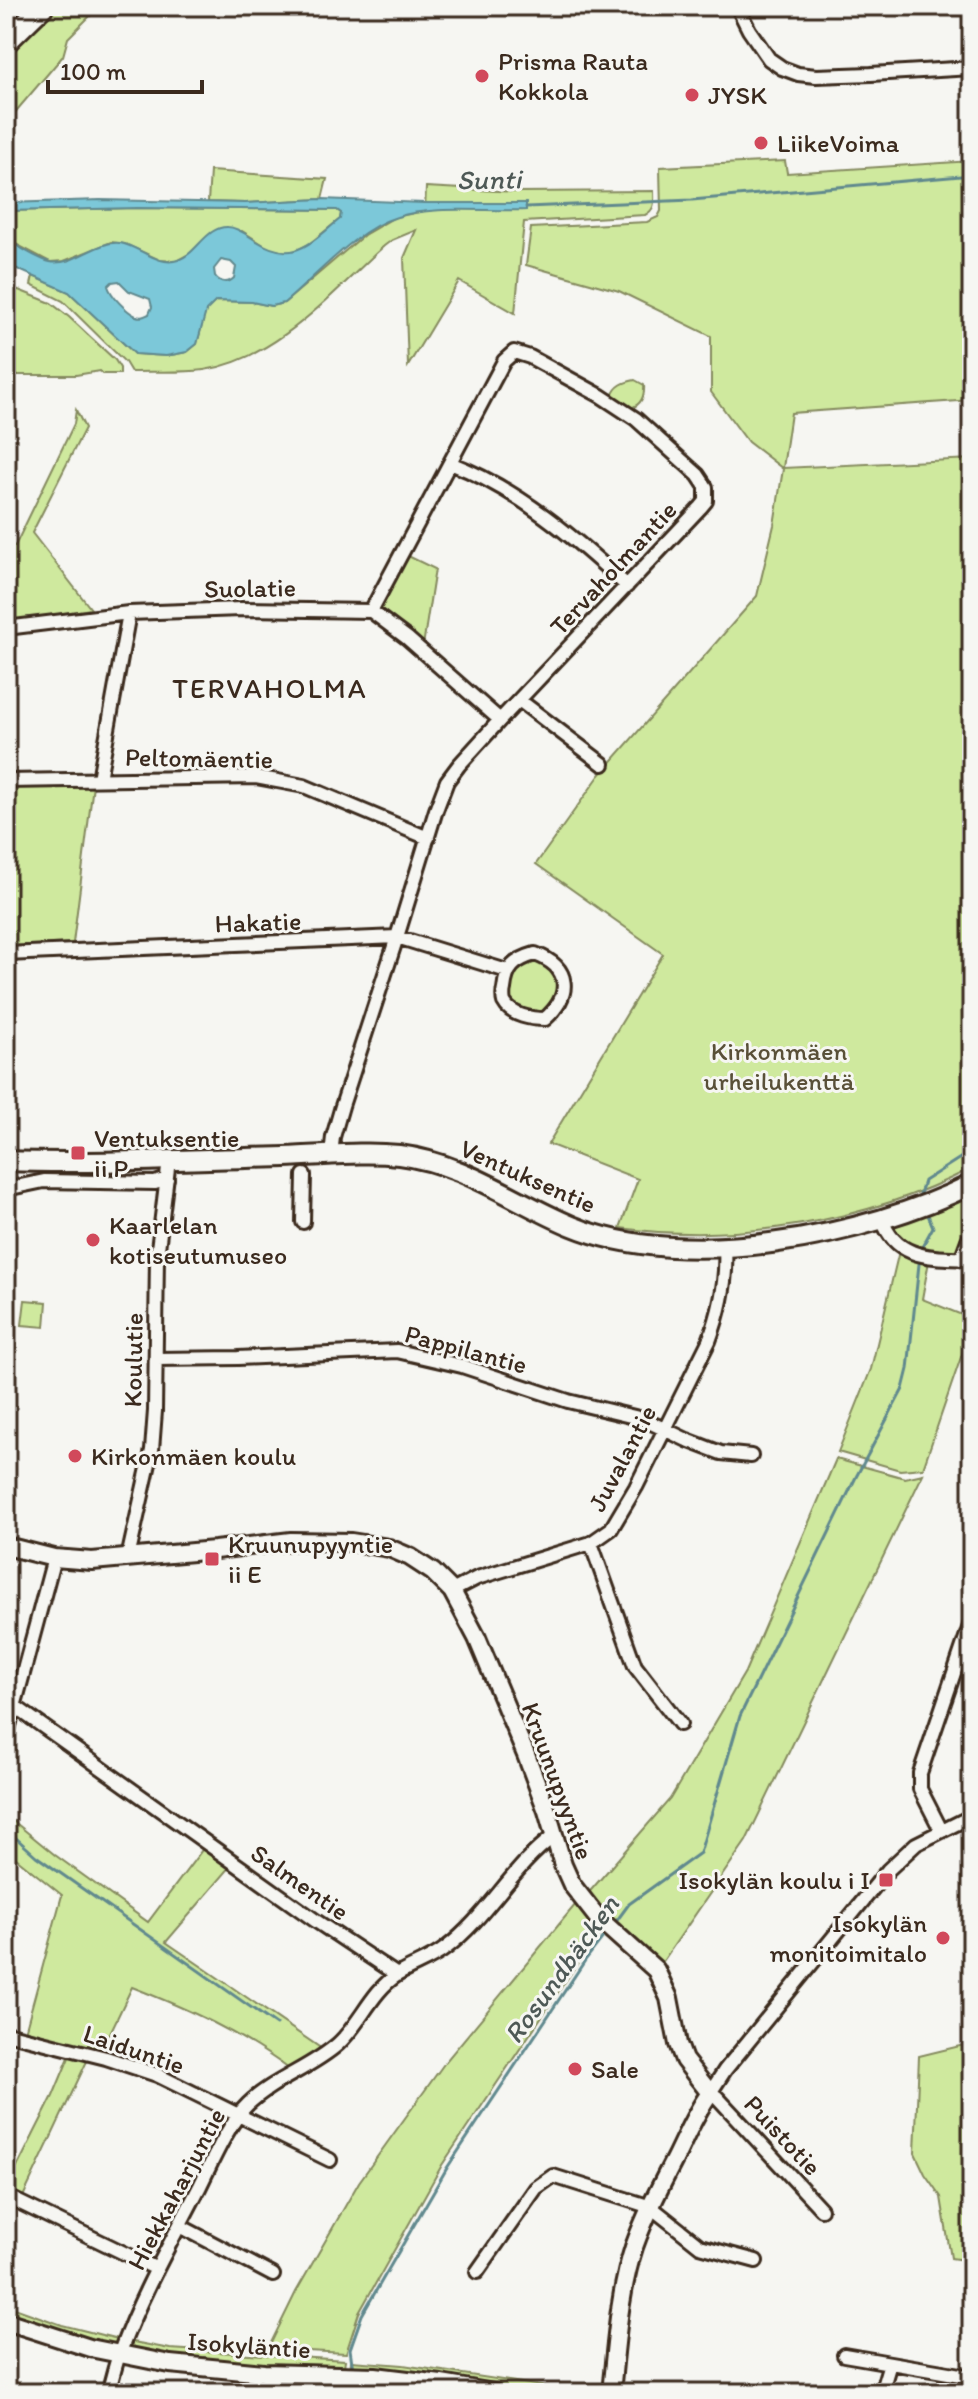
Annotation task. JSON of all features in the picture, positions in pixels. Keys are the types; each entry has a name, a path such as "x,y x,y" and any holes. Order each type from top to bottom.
{"highway":[{"path":"6,26 26,6"},
{"path":"6,42 43,6"}],"main road":[{"name":"Ventuksentie","path":"6,1161 168,1170 331,1155 388,1154 476,1177 573,1226 625,1241 649,1245 725,1247 814,1234 882,1219 972,1184"}],"street":[{"path":"737,6 769,59 798,74 857,75 972,68"},
{"name":"Tervaholmantie","path":"331,1155 342,1106 447,781 500,720 701,507 706,501 706,487 698,475 636,419 538,361 514,352 504,361 371,611"},
{"path":"450,463 486,479 545,516 583,545 627,586"},
{"name":"Suolatie","path":"6,628 129,613 241,609 371,611"},
{"path":"371,611 407,638 500,720"},
{"path":"99,779 129,613"},
{"path":"519,700 603,764"},
{"name":"Peltomäentie","path":"6,781 256,777 304,786 428,838"},
{"name":"Hakatie","path":"6,954 397,937 507,971"},
{"path":"535,954 554,964 560,970 565,985 554,1011 545,1019 520,1015 513,1010 504,1002 507,971 518,961 535,954"},
{"path":"6,1189 44,1181 155,1183 168,1170"},
{"name":"Koulutie","path":"128,1558 152,1450 157,1257 168,1170"},
{"path":"303,1222 304,1175"},
{"path":"882,1219 894,1242 927,1256 966,1259 968,1240 972,1237"},
{"name":"Juvalantie","path":"452,1591 477,1578 591,1543 603,1536 618,1518 715,1323 725,1247"},
{"name":"Pappilantie","path":"156,1359 397,1351 462,1366 568,1401 643,1419 721,1453 751,1456"},
{"name":"Kruunupyyntie","path":"6,1546 54,1558 92,1561 291,1541 351,1542 389,1548 433,1572 452,1591 477,1638 526,1755 572,1885 602,1923 656,1970 669,1998 684,2060 710,2093"},
{"path":"591,1543 635,1666 680,1724"},
{"path":"6,1737 10,1703 54,1558"},
{"path":"941,1830 920,1789 920,1773 972,1620"},
{"name":"Salmentie","path":"10,1703 397,1975"},
{"path":"611,2393 627,2274 643,2223 695,2116 725,2070 876,1883 916,1844 972,1816"},
{"path":"397,1975 437,1954 457,1939 537,1847 554,1836"},
{"name":"Hiekkaharjuntie","path":"108,2393 119,2355 157,2269 238,2116 247,2104 272,2085 338,2044 379,1990 397,1975"},
{"name":"Laiduntie","path":"6,2033 157,2075 330,2160"},
{"name":"Puistotie","path":"710,2093 821,2209"},
{"path":"477,2272 536,2188 553,2176 651,2207 700,2246 756,2261"},
{"path":"6,2196 157,2269"},
{"path":"180,2226 273,2275"},
{"name":"Isokyläntie","path":"6,2321 119,2355 233,2371 375,2376 494,2393"},
{"path":"844,2355 972,2377"},
{"path":"881,2393 890,2363"}],"green space":[{"path":"56,6 100,6 68,38 63,56 6,123 6,57"},
{"name":"Kirkonmäen urheilukenttä","path":"785,161 787,173 972,161 972,400 791,413 783,468 972,459 972,1168 932,1187 889,1202 800,1224 710,1233 620,1228 638,1179 548,1144 663,954 536,864 599,776 757,596 774,525 783,469 748,442 711,392 711,336 619,291 526,265 531,228 647,222 658,217 661,211 660,167"},
{"path":"210,171 327,179 322,199 208,202"},
{"path":"426,187 516,192 654,191 654,202 653,208 645,215 524,222 515,313 459,281 408,366 404,258 416,230 384,246 324,303 279,338 230,364 204,370 131,372 125,362 63,301 31,285 33,276 69,292 135,354 166,356 187,352 197,344 206,310 216,301 271,306 284,303 364,235 395,217 425,211"},
{"path":"137,208 337,210 341,213 340,219 309,244 291,253 270,249 242,231 211,233 191,253 176,261 160,260 125,244 111,242 64,261 50,262 6,239 6,211"},
{"path":"6,285 51,303 69,317 115,360 120,374 103,374 100,371 76,375 6,375"},
{"path":"635,380 644,385 644,394 638,404 626,409 612,397 613,393 624,383"},
{"path":"76,410 85,428 32,533 91,609 6,622 6,544 15,546 74,424"},
{"path":"406,555 435,569 423,646 378,610"},
{"path":"93,785 73,943 6,946 6,786"},
{"path":"532,959 542,960 557,975 555,998 544,1012 537,1015 518,1010 508,1001 513,976"},
{"path":"972,1197 972,1232 958,1255 912,1247 898,1236 893,1227"},
{"path":"899,1251 929,1261 922,1299 972,1319 923,1468 900,1470 838,1452 871,1369"},
{"path":"25,1300 47,1302 45,1327 22,1325"},
{"path":"836,1459 905,1478 923,1474 746,1841 659,1967 585,1897 670,1799 745,1672"},
{"path":"6,1815 55,1855 148,1922 205,1846 232,1865 166,1942 322,2049 289,2069 214,2023 132,1987 101,2052 25,2032 62,1895 6,1850"},
{"path":"575,1905 601,1933 583,1955 442,2165 359,2313 346,2353 268,2349 296,2292 359,2182 446,2061"},
{"path":"972,2043 972,2261 951,2258 941,2197 915,2153 919,2056"},
{"path":"70,2055 88,2059 22,2199 6,2192 6,2189"},
{"path":"6,2305 62,2325 122,2340 117,2351 6,2317"},
{"path":"128,2341 170,2349 345,2360 343,2372 298,2370 124,2353"},
{"path":"351,2361 403,2365 588,2393 520,2393 443,2379 350,2373"},
{"path":"240,2375 359,2381 439,2393 238,2393"}],"water":[{"path":"322,199 526,203 526,210 427,211 382,223 352,242 284,303 271,306 216,301 206,311 197,344 187,352 166,356 135,354 69,292 6,264 6,239 50,262 68,261 111,243 120,243 163,261 171,261 185,257 214,231 228,227 269,247 291,251 310,243 340,219 341,213 337,210 137,208 6,211 6,203 100,200 245,203","holes":["221,260 231,262 236,267 234,278 227,282 215,276 214,269","119,281 129,291 150,299 152,307 149,314 136,316 119,303 108,286"]}],"waterway":[{"name":"Sunti","path":"526,207 692,200 972,175"},
{"name":"Rosundbäcken","path":"920,1194 924,1181 968,1153 972,1137"},
{"path":"922,1247 933,1227 928,1215"},
{"name":"Rosundbäcken","path":"615,1923 629,1904 700,1853 740,1716 856,1477 903,1389 908,1369 919,1264"},
{"path":"6,1829 36,1856 276,2025"},
{"name":"Rosundbäcken","path":"353,2370 350,2349 362,2315 447,2168 607,1932"},
{"name":"Rosundbäcken","path":"355,2381 357,2393"}],"place":[{"name":"Prisma Rauta Kokkola","path":"482,76"},
{"name":"JYSK","path":"692,95"},
{"name":"LiikeVoima","path":"761,143"},
{"name":"Ventuksentie ii P","path":"78,1153"},
{"name":"Kaarlelan kotiseutumuseo","path":"93,1240"},
{"name":"Kirkonmäen koulu","path":"75,1456"},
{"name":"Kruunupyyntie ii E","path":"212,1559"},
{"name":"Isokylän koulu i I","path":"886,1880"},
{"name":"Isokylän monitoimitalo","path":"943,1938"},
{"name":"Sale","path":"575,2069"}],"district":[{"name":"TERVAHOLMA","path":"270,688"}]}
